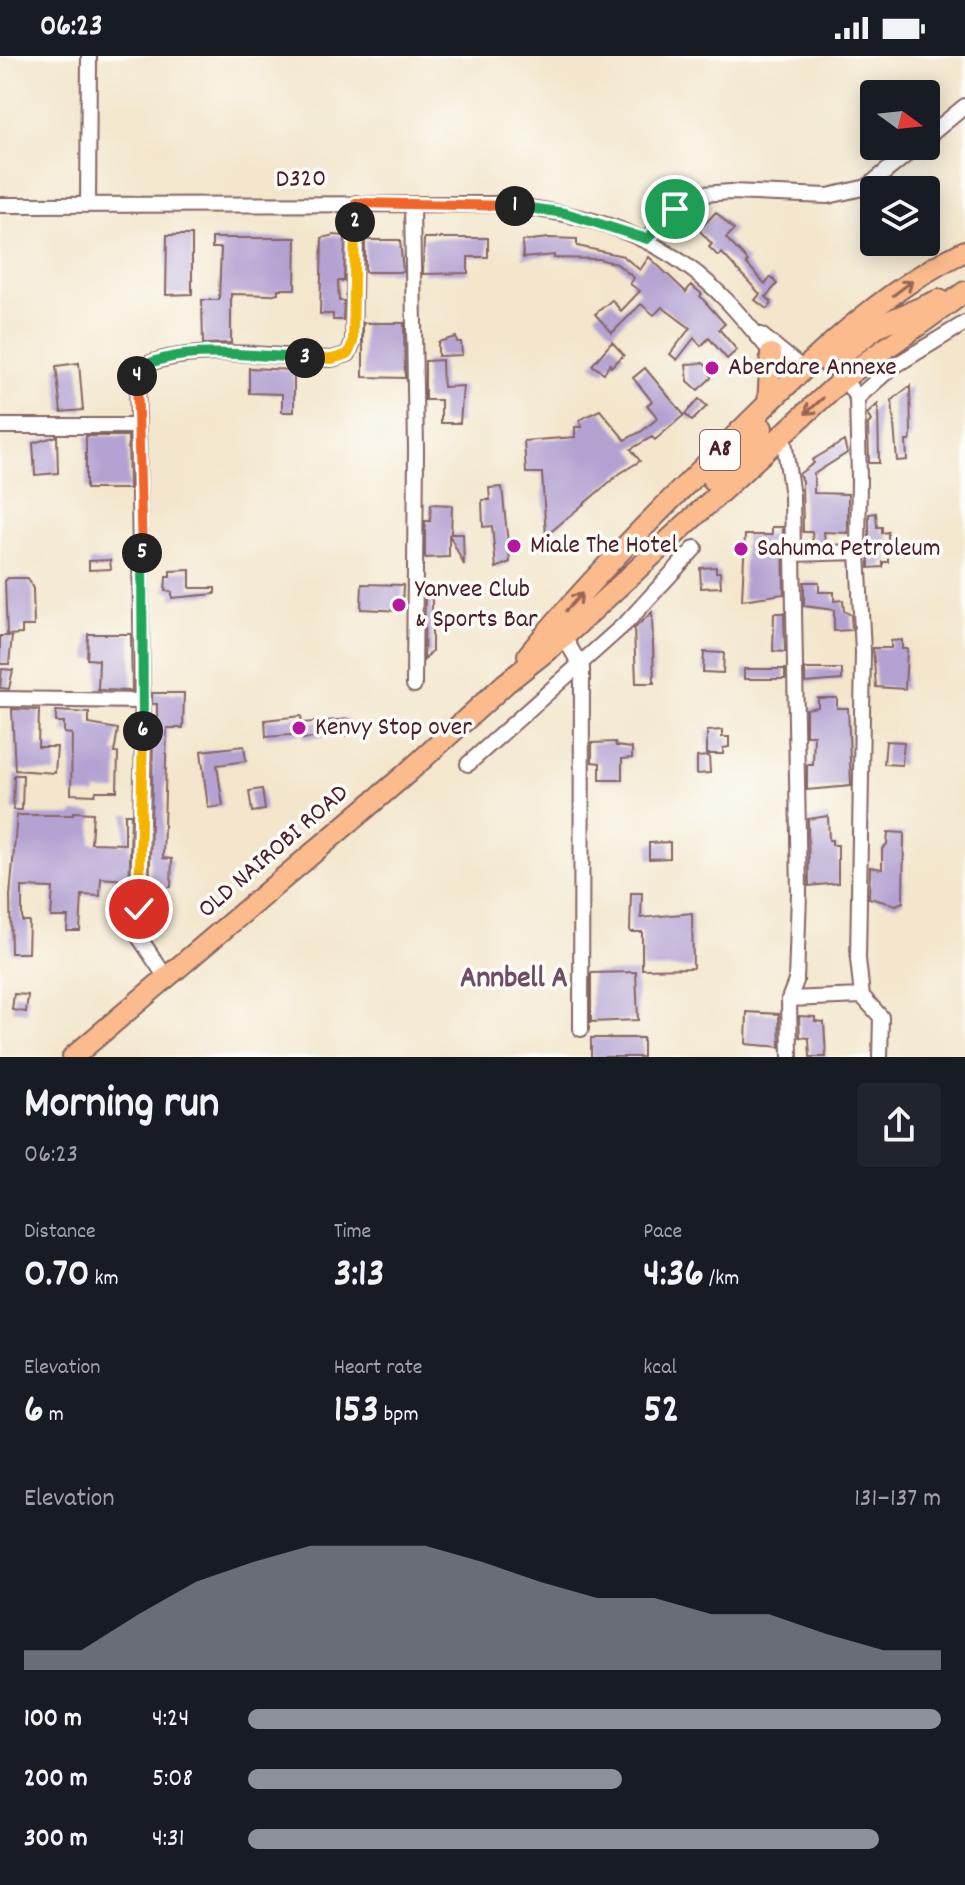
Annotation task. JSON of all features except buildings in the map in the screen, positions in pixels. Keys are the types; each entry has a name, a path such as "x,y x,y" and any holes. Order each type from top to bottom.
{"highway":[{"name":"OLD NAIROBI ROAD","path":"506,683 635,534 768,404 915,279 965,251"},
{"name":"OLD NAIROBI ROAD","path":"73,1057 167,979 506,683 564,637 844,378 964,293"},
{"path":"650,556 801,376 880,325 964,293"},
{"path":"768,404 771,354"}],"street":[{"path":"88,205 89,56"},
{"path":"940,127 965,106"},
{"path":"647,239 687,195 731,192 828,196 867,187 900,160"},
{"path":"167,979 139,937 138,930 142,701 137,369 154,360 205,355 332,359 348,354 353,342 356,203"},
{"name":"D320","path":"0,205 179,207 356,203 530,207 603,223 647,239 702,277 754,331 771,354 801,376"},
{"path":"412,205 416,449 414,685"},
{"path":"857,398 891,368 965,323"},
{"name":"D320","path":"754,331 777,345 801,376"},
{"path":"844,378 857,398 858,552 863,652 858,959 862,996 881,1017 880,1057"},
{"path":"0,426 138,426"},
{"path":"783,434 792,496 799,893 796,981 789,999 790,1057"},
{"path":"468,764 628,621 695,548"},
{"path":"792,554 858,552"},
{"path":"564,637 580,665 581,1029"},
{"path":"0,699 142,701"},
{"path":"789,999 862,996"}],"place":[{"name":"Aberdare Annexe","path":"712,368"},
{"name":"Miale The Hotel","path":"514,546"},
{"name":"Sahuma Petroleum","path":"741,549"},
{"name":"Yanvee Club & Sports Bar","path":"399,605"},
{"name":"Kenvy Stop over","path":"299,728"}],"district":[{"name":"Annbell A","path":"514,980"}],"route":[{"path":"139,909 143,741 137,369 154,360 205,355 332,359 348,354 353,342 356,203 530,207 603,223 647,239 675,209"}]}
